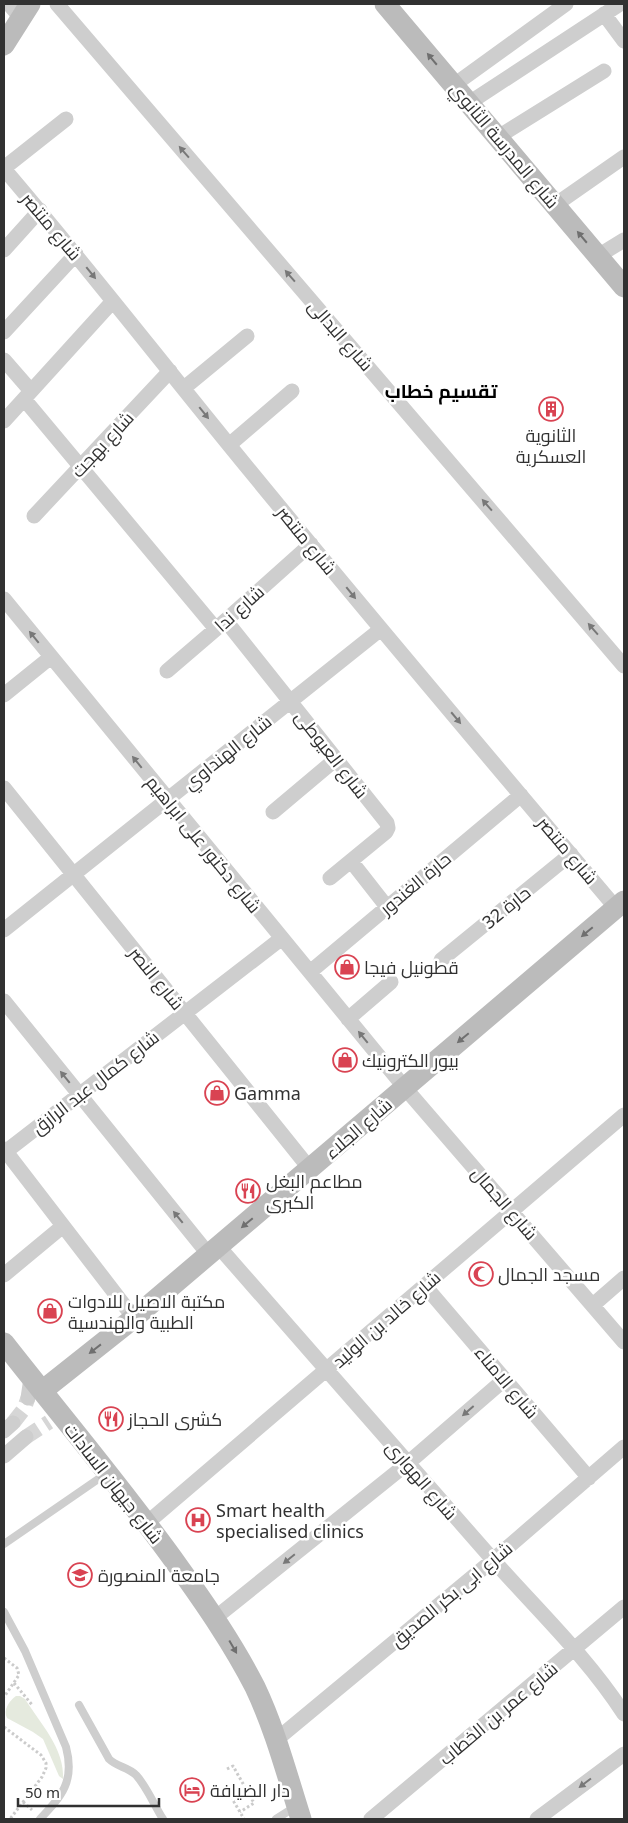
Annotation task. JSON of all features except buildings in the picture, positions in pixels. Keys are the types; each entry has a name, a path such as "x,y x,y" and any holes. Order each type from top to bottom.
{"main road":[{"name":"شارع المدرسة الثانوي","path":"387,4 624,287"},
{"path":"4,45 20,8"},
{"name":"شارع الجلاء","path":"34,1389 134,1318 621,905"},
{"name":"شارع جيهان السادات","path":"4,1343 59,1424 108,1473 216,1618 256,1689 276,1740 299,1813"}],"street":[{"name":"شارع البدالى","path":"57,4 624,666"},
{"path":"454,85 566,4"},
{"path":"469,103 620,4"},
{"path":"604,14 624,41"},
{"path":"498,137 604,71"},
{"path":"4,168 66,119"},
{"path":"555,205 624,157"},
{"name":"شارع منتصر","path":"4,168 381,629 571,854 621,905"},
{"path":"4,250 40,210"},
{"path":"598,256 624,240"},
{"path":"4,332 76,254"},
{"path":"4,421 113,301"},
{"path":"184,388 248,336"},
{"name":"شارع العيوطى","path":"4,360 27,395 80,466 290,701 387,823 388,828 386,832 330,878"},
{"name":"شارع بهجت","path":"34,516 170,371"},
{"path":"229,445 292,391"},
{"name":"شارع ندا","path":"167,671 310,544"},
{"name":"شارع دكتور على ابراهيم","path":"4,599 405,1088"},
{"name":"شارع الهنداوي","path":"4,930 381,629"},
{"path":"4,695 51,657"},
{"path":"273,812 336,759"},
{"name":"شارع النصر","path":"4,788 310,1169"},
{"name":"حارة الغندور","path":"310,972 521,795"},
{"name":"حارة 32","path":"441,960 571,854"},
{"path":"351,861 387,907"},
{"name":"شارع كمال عبد الرازق","path":"4,1151 80,1095 282,938"},
{"path":"348,1019 391,982"},
{"name":"شارع الهوارى","path":"4,1001 80,1095 214,1251 327,1370 493,1560 574,1649 624,1714"},
{"name":"شارع الجمال","path":"405,1088 624,1342"},
{"name":"شارع خالد بن الوليد","path":"147,1523 624,1115"},
{"path":"4,1151 134,1318"},
{"path":"4,1274 63,1226"},
{"path":"592,1305 624,1278"},
{"name":"شارع الامناء","path":"425,1286 589,1478"},
{"path":"216,1618 408,1463 505,1379"},
{"path":"4,1456 26,1437"},
{"name":"شارع ابى بكر الصديق","path":"276,1740 493,1560 624,1447"},
{"name":"شارع عمر بن الخطاب","path":"372,1819 624,1607"},
{"path":"537,1819 624,1754"}],"lane":[{"path":"4,1544 108,1473"},
{"path":"4,1612 26,1651 69,1758 64,1792 40,1819"},
{"path":"80,1705 109,1759 137,1776 163,1819"},
{"path":"276,1819 299,1813"}],"path":[{"path":"4,1658 17,1668 19,1675 4,1697"},
{"path":"4,1727 41,1755 46,1763 42,1777 10,1819"},
{"path":"227,1769 233,1766 254,1803 240,1812"},
{"path":"226,1788 244,1819"}],"shaded area":[{"path":"16,1696 25,1699 56,1747 63,1768 63,1779 59,1776 43,1739 7,1718 7,1706"}],"tunnel":[{"path":"13,1423 24,1409 28,1398"},
{"path":"26,1437 49,1422"}],"place":[{"name":"الثانوية العسكرية","path":"551,409"},
{"name":"قطونيل فيجا","path":"347,967"},
{"name":"بيور الكترونيك","path":"345,1060"},
{"name":"Gamma","path":"217,1093"},
{"name":"مطاعم البغل الكبرى","path":"248,1191"},
{"name":"مسجد الجمال","path":"481,1274"},
{"name":"مكتبة الاصيل للادوات الطبية والهندسية","path":"50,1311"},
{"name":"كشرى الحجاز","path":"111,1419"},
{"name":"Smart health specialised clinics","path":"198,1520"},
{"name":"جامعة المنصورة","path":"80,1575"},
{"name":"دار الضيافة","path":"192,1790"}],"district":[{"name":"تقسيم خطاب","path":"441,391"}]}
